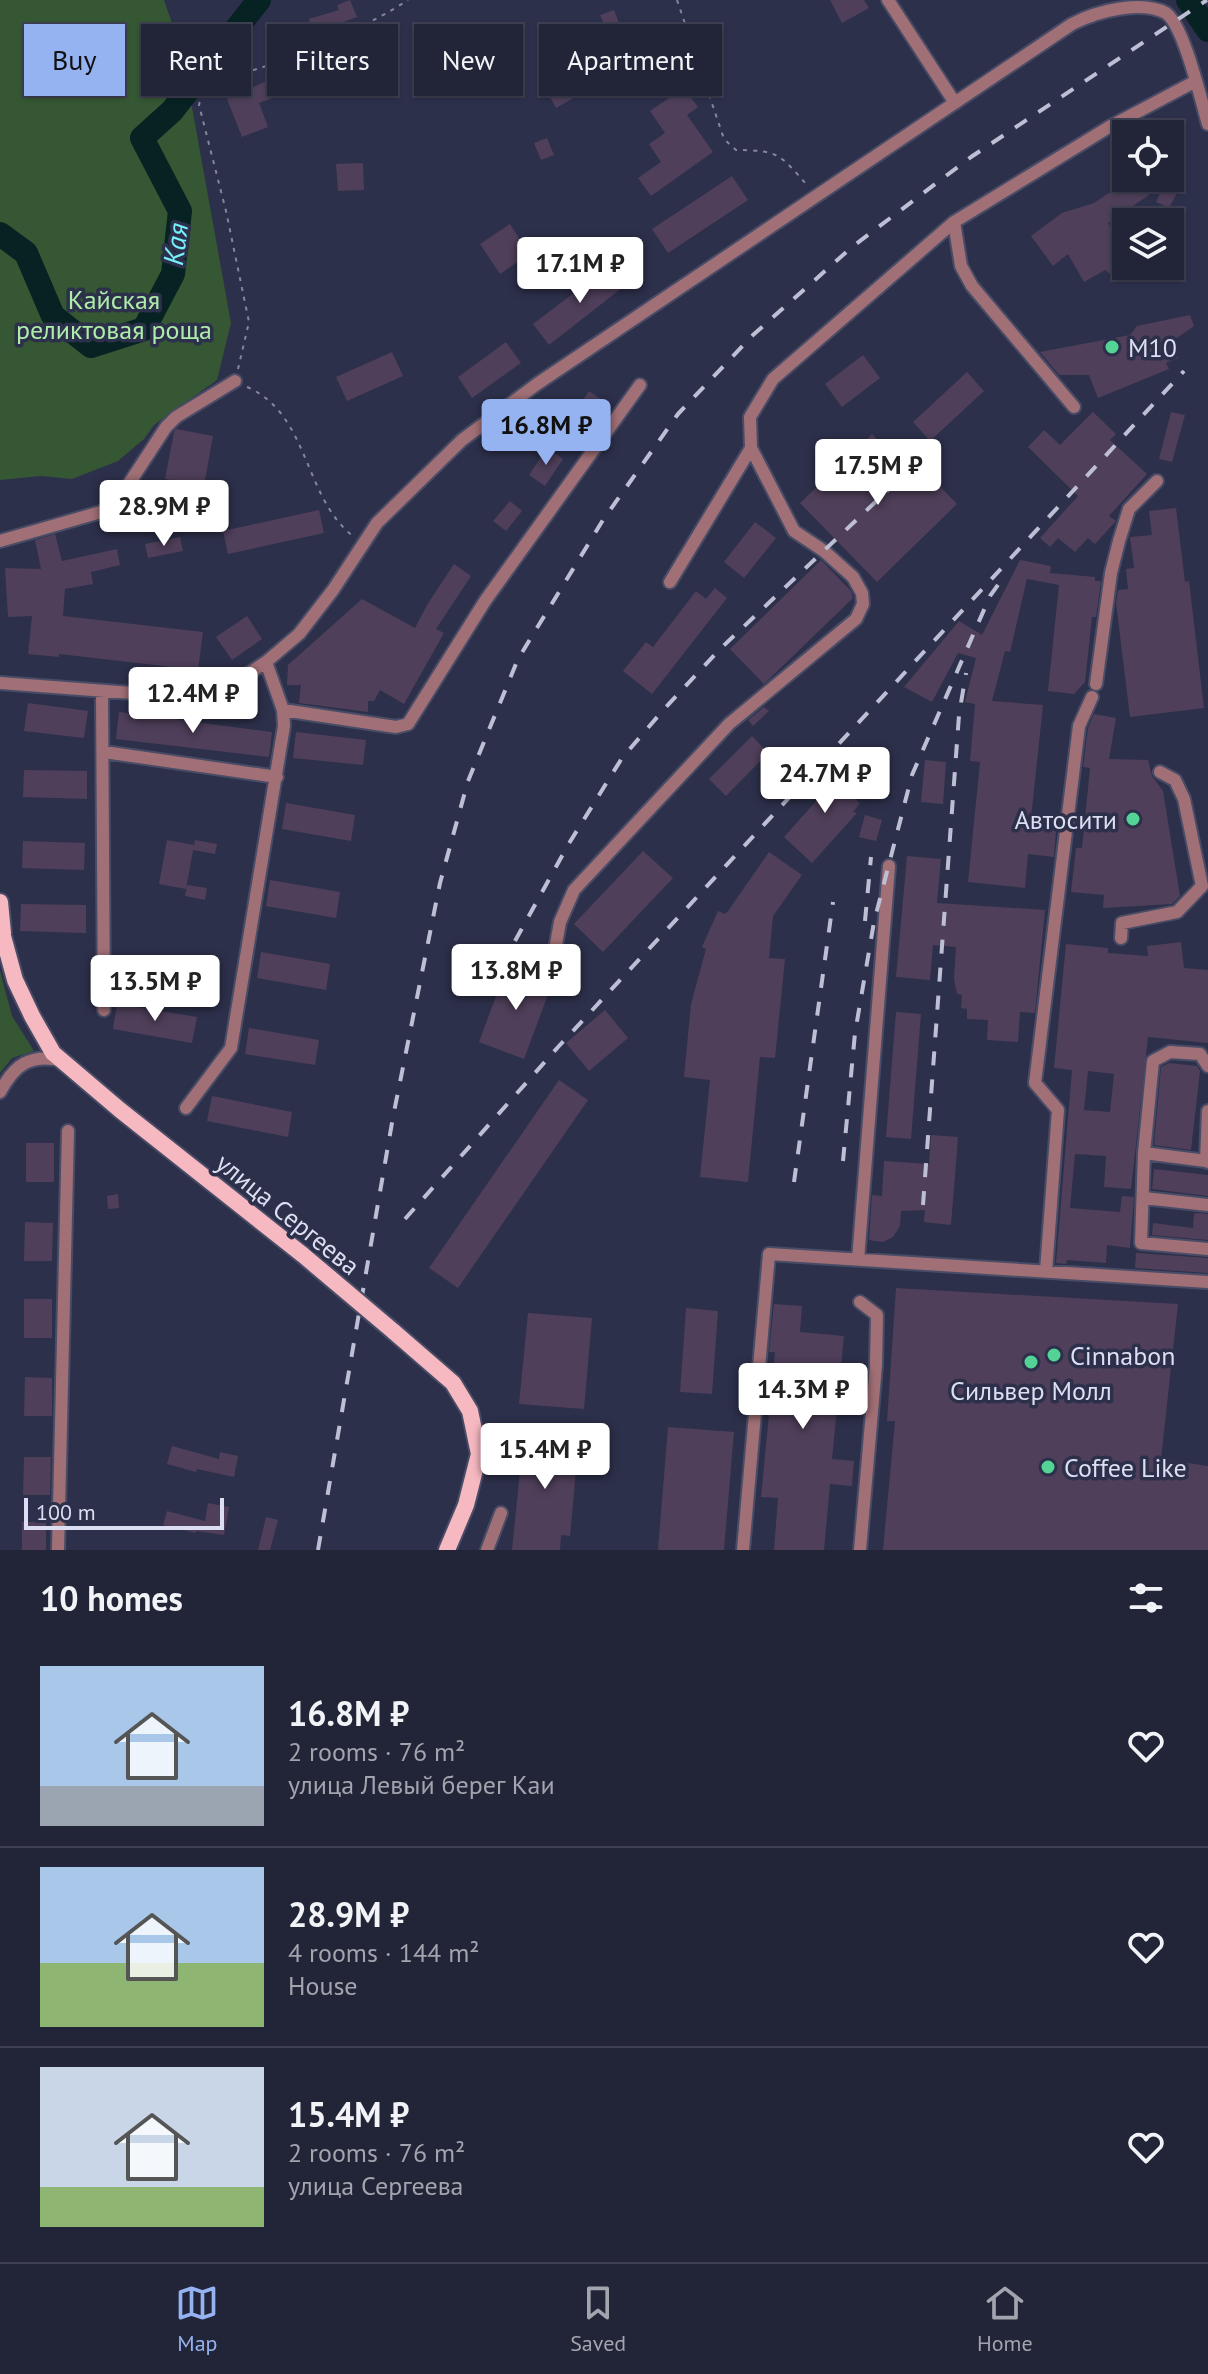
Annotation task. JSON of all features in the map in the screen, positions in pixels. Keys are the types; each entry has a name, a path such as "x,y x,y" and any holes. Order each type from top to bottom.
{"main road":[{"name":"улица Сергеева","path":"0,902 1,933 15,980 53,1053 303,1255 453,1383 470,1411 479,1454 466,1505 447,1550"}],"street":[{"path":"888,0 955,103"},
{"path":"0,683 185,697 231,685 266,662 299,634 333,590 377,523 462,440 537,384 1095,6 1142,4 1167,13 1181,37 1208,124"},
{"path":"553,961 560,922 574,890 729,724 856,619 863,604 862,593 853,577 824,551 794,531 751,448 750,417 773,379 954,222 1109,127 1196,81"},
{"path":"954,222 961,266 972,286 1074,407"},
{"path":"0,541 101,512 119,499 166,427 176,417 235,381"},
{"path":"283,710 396,727 408,724 485,601 640,385"},
{"path":"670,582 751,448"},
{"path":"1096,684 1111,573 1122,530 1129,509 1157,481"},
{"path":"186,1108 231,1048 277,777 283,710 266,662"},
{"path":"102,691 104,1010"},
{"path":"1046,1271 1058,1110 1035,1083 1079,726 1092,697"},
{"path":"104,752 277,777"},
{"path":"1121,938 1122,923 1177,912 1202,886 1184,799 1175,780 1160,772"},
{"path":"858,1260 889,866"},
{"path":"1208,1066 1200,1054 1170,1052 1153,1061 1144,1153 1141,1243 1208,1249"},
{"path":"0,1092 7,1078 27,1060 42,1056 61,1060"},
{"path":"1144,1153 1207,1162 1208,1111"},
{"path":"58,1550 68,1131"},
{"path":"1144,1198 1208,1205"},
{"path":"743,1550 769,1254 1208,1282"},
{"path":"860,1302 877,1315 876,1365 860,1550"},
{"path":"487,1550 501,1513"}],"path":[{"path":"362,543 337,524 299,443 275,403 235,381 249,322 226,211 199,105 202,92 213,84 282,61 385,14 408,0"},
{"path":"677,0 724,139 736,150 766,150 781,156 817,195"}],"green space":[{"name":"Кайская реликтовая роща","path":"0,0 164,0 172,24 141,24 141,96 190,96 231,323 217,380 154,425 144,439 118,461 72,479 41,476 0,480"},
{"path":"0,971 12,1016 34,1051 12,1058 0,1073"}],"building":[{"path":"350,0 357,17 338,24 310,24 309,19 339,10 337,5"},
{"path":"830,0 864,0 869,8 842,23"},
{"path":"614,10 619,24 604,24 600,15"},
{"path":"267,81 267,96 278,96 259,103 268,127 242,137 227,99 251,96 251,88"},
{"path":"550,96 570,96 572,99 556,108"},
{"path":"672,96 690,96 698,107 687,115 713,152 651,196 638,178 661,162 649,144 665,133 650,111"},
{"path":"547,138 554,155 541,160 534,143"},
{"path":"363,163 364,190 338,191 336,164"},
{"path":"732,176 748,200 668,253 652,229"},
{"path":"1112,191 1147,192 1149,195 1130,208 1112,208 1112,220 1108,223 1112,229 1112,275 1105,270 1084,282 1068,254 1053,266 1031,236 1062,213 1094,203"},
{"path":"1161,192 1177,192 1169,208 1156,202"},
{"path":"510,224 529,254 500,274 480,244"},
{"path":"612,264 627,284 549,345 533,324"},
{"name":"M10","path":"1190,315 1194,326 1171,342 1178,358 1166,363 1169,369 1098,398 1089,375 1059,375 1040,352 1130,335 1137,326"},
{"path":"506,342 521,363 472,398 458,377"},
{"path":"392,352 403,376 347,401 336,377"},
{"path":"863,355 880,378 842,407 825,384"},
{"path":"967,372 984,391 930,441 913,422"},
{"path":"589,391 608,404 586,434 568,421"},
{"path":"1093,412 1116,434 1110,440 1147,474 1109,516 1116,521 1095,544 1088,538 1075,552 1058,538 1050,547 1040,538 1078,496 1028,447 1044,430 1060,445"},
{"path":"1171,412 1185,415 1172,462 1159,459"},
{"path":"176,429 213,436 204,486 165,479"},
{"path":"872,434 911,475 920,466 957,504 877,582 800,503"},
{"path":"547,448 563,459 545,486 529,475"},
{"path":"510,501 522,511 506,531 493,521"},
{"path":"1176,508 1185,582 1189,581 1204,708 1130,717 1116,603 1118,590 1128,589 1126,569 1134,568 1130,537 1152,535 1149,511"},
{"path":"319,510 324,533 228,554 223,531"},
{"path":"755,522 776,538 744,578 724,562"},
{"path":"55,534 62,561 117,549 120,565 91,572 93,584 65,589 63,616 203,632 198,670 59,654 59,657 28,654 32,616 8,617 5,568 41,569 35,540"},
{"path":"180,537 183,551 148,558 145,544"},
{"path":"821,560 851,591 853,598 764,684 730,649"},
{"path":"1020,560 1051,566 1050,573 1095,577 1095,581 1101,581 1096,617 1092,617 1085,682 1074,694 1048,691 1059,585 1027,579 1010,652 1005,651 992,701 1043,705 1030,828 1056,831 1054,857 1028,854 1025,888 968,882 980,762 970,761 975,704 965,702 976,658 958,653 932,702 904,687 959,621 982,635"},
{"path":"454,564 471,576 436,629 444,633 404,704 380,690 374,701 368,701 368,712 299,703 301,685 287,685 288,665 362,599 415,628"},
{"path":"715,588 727,598 652,694 623,671 646,642 653,647 696,591 706,599"},
{"path":"247,616 262,639 232,660 216,637"},
{"path":"28,703 88,711 84,738 24,731"},
{"path":"764,707 769,711 753,726 748,720"},
{"path":"119,712 272,732 269,757 116,739"},
{"name":"Автосити","path":"1094,714 1116,718 1109,759 1148,760 1152,776 1163,791 1180,896 1172,904 1103,908 1104,895 1071,892 1076,848 1082,848 1090,768 1083,767 1088,728"},
{"path":"296,732 366,740 363,765 293,758"},
{"path":"752,736 768,753 726,796 709,779"},
{"path":"846,756 857,764 846,780 845,791 860,803 853,812 857,813 812,863 784,837 826,790 823,788"},
{"path":"925,760 946,762 943,804 921,802"},
{"path":"24,770 87,771 87,799 23,797"},
{"path":"286,803 355,815 351,841 282,829"},
{"path":"865,815 882,820 876,841 859,837"},
{"path":"167,840 194,845 186,889 159,884"},
{"path":"195,840 217,844 215,854 193,850"},
{"path":"23,841 85,843 84,870 22,868"},
{"path":"643,851 673,878 603,952 574,924"},
{"path":"769,852 802,875 773,916 769,958 785,959 775,1058 760,1057 748,1182 700,1177 710,1080 684,1077 691,1004 706,949 702,947 718,911 725,914 728,911"},
{"path":"907,856 941,859 937,903 1045,910 1035,1013 1020,1012 1018,1042 987,1040 988,1020 967,1019 967,1009 961,1008 962,995 957,994 954,979 956,947 933,945 930,980 896,977"},
{"path":"270,880 340,892 336,918 266,906"},
{"path":"187,885 207,888 205,900 185,896"},
{"path":"21,904 86,905 86,933 20,931"},
{"path":"1181,942 1184,968 1208,970 1208,1043 1148,1037 1131,1189 1104,1187 1106,1156 1075,1154 1070,1208 1120,1212 1122,1196 1134,1197 1130,1248 1107,1245 1106,1263 1067,1260 1066,1264 1056,1263 1072,1070 1054,1068 1066,944 1108,948 1108,953 1148,956 1147,946","holes":["1088,1071 1114,1074 1110,1112 1084,1110"]},
{"path":"261,952 330,964 326,990 257,978"},
{"path":"508,964 553,981 524,1059 479,1042"},
{"path":"117,1004 197,1017 192,1043 113,1029"},
{"path":"605,1010 628,1038 589,1071 566,1043"},
{"path":"896,1012 921,1014 911,1139 886,1137"},
{"path":"249,1028 319,1040 315,1065 245,1054"},
{"path":"1169,1063 1197,1066 1200,1071 1191,1150 1154,1145 1161,1067"},
{"path":"559,1080 588,1100 458,1288 429,1268"},
{"path":"212,1096 292,1112 288,1137 207,1121"},
{"path":"931,1135 958,1137 951,1225 924,1222 925,1210 901,1211 900,1226 893,1237 883,1242 869,1240 872,1195 882,1196 884,1161 929,1164"},
{"path":"26,1143 54,1143 54,1182 26,1182"},
{"path":"1154,1169 1208,1175 1208,1196 1152,1189"},
{"path":"118,1194 119,1208 108,1209 107,1196"},
{"path":"1194,1214 1208,1214 1208,1240 1152,1235 1153,1223 1193,1228"},
{"path":"25,1222 53,1223 52,1261 24,1261"},
{"path":"1136,1253 1208,1258 1208,1273 1135,1268"},
{"name":"Сильвер Молл","path":"896,1288 1178,1304 1161,1459 1208,1466 1208,1550 883,1550 895,1421 887,1421"},
{"path":"24,1299 52,1299 52,1338 24,1338"},
{"path":"774,1304 802,1306 800,1332 844,1336 832,1459 854,1461 852,1486 830,1484 824,1550 774,1550 778,1498 761,1497 775,1352 769,1352"},
{"path":"686,1308 718,1311 712,1394 680,1392"},
{"path":"528,1313 592,1318 584,1409 519,1404"},
{"path":"25,1377 52,1378 52,1416 24,1416"},
{"path":"668,1427 734,1432 724,1550 658,1550"},
{"path":"524,1432 579,1437 570,1536 561,1535 560,1550 512,1550"},
{"path":"172,1446 219,1459 220,1452 238,1456 234,1477 167,1464"},
{"path":"24,1457 51,1457 50,1495 23,1495"},
{"path":"208,1503 229,1507 224,1535 196,1533 163,1525 167,1511 205,1521"},
{"path":"266,1517 278,1520 270,1550 258,1550"},
{"path":"22,1522 46,1522 46,1550 22,1550"}],"waterway":[{"name":"Кая","path":"0,234 26,253 53,316 91,346 144,329 173,274 180,211 142,138 172,111 259,0"},
{"name":"Кая","path":"1188,0 1208,30"}],"railway":[{"path":"318,1550 393,1117 440,883 468,781 518,659 603,520 678,414 753,335 852,247 971,157 1207,0"},
{"path":"405,1219 559,1046 1184,371"},
{"path":"515,941 568,845 622,758 720,649 925,455"},
{"path":"843,1161 855,1033 874,922 912,775 990,596 1000,582"},
{"path":"923,1205 959,715 966,673"},
{"path":"865,921 871,857"},
{"path":"794,1182 833,902"}],"place":[{"name":"M10","path":"1112,347"},
{"name":"Автосити","path":"1133,819"},
{"name":"Cinnabon","path":"1054,1355"},
{"name":"Сильвер Молл","path":"1031,1362"},
{"name":"Coffee Like","path":"1048,1467"}]}
